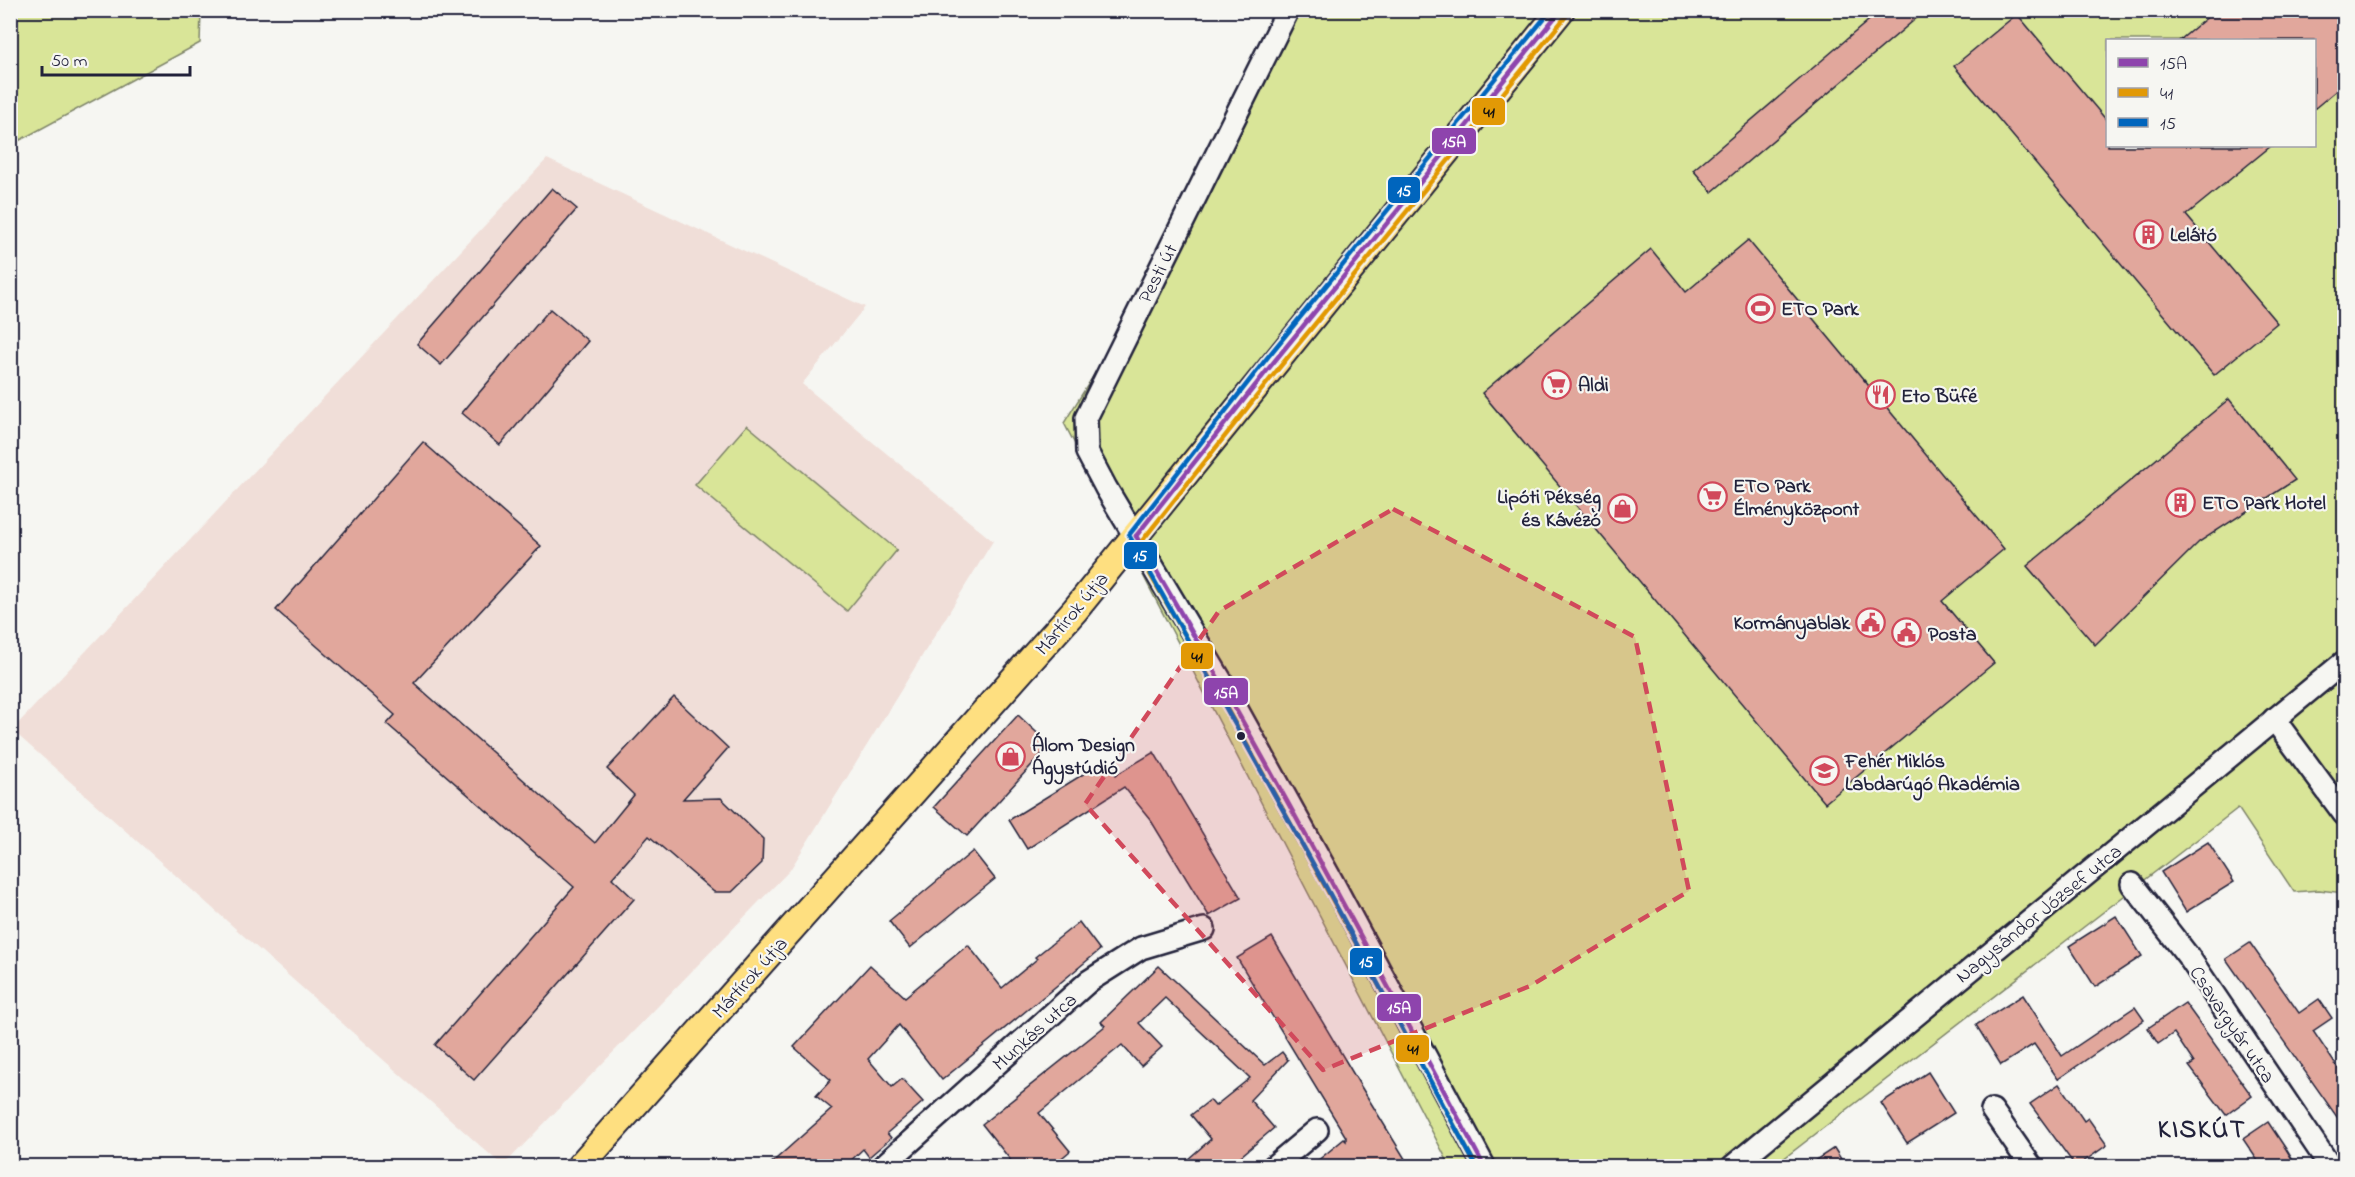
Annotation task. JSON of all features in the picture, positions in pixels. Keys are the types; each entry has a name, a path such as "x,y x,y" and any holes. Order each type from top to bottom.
{"main road":[{"name":"Mártírok útja","path":"580,1167 1052,637 1561,10"}],"street":[{"name":"Pesti út","path":"1288,10 1086,418 1087,452 1106,488 1223,684 1332,881 1484,1167"},
{"name":"Nagysándor József utca","path":"1733,1167 2344,662"},
{"path":"2274,719 2344,814"},
{"name":"Csavargyár utca","path":"2132,884 2188,956 2330,1167"},
{"name":"Munkás utca","path":"883,1167 1089,981 1141,948 1204,929"},
{"path":"1992,1110 2031,1167"},
{"path":"1274,1167 1317,1130"}],"highlighted area":[{"path":"1393,509 1635,637 1689,891 1530,986 1323,1070 1085,804 1219,611"}],"shaded area":[{"path":"547,159 865,307 802,384 993,541 790,870 503,1166 12,730"}],"green space":[{"path":"11,10 201,11 200,43 11,145"},
{"path":"1284,11 2344,11 2344,789 2334,795 2344,809 2344,893 2319,890 2294,892 2238,808 1774,1166 1450,1166 1064,423 1157,274"},
{"path":"747,425 897,550 847,611 695,485"}],"building":[{"path":"1881,10 1926,10 1712,192 1693,170"},
{"path":"2216,10 2344,10 2344,84 2316,107 2316,39 2181,39"},
{"name":"Lelátó","path":"2017,14 2106,120 2106,147 2270,147 2186,215 2277,323 2214,375 1954,66"},
{"path":"552,188 577,209 441,365 417,344"},
{"name":"ETO Park Élményközpont","path":"1748,240 2004,549 1942,601 1994,663 1825,803 1482,393 1651,249 1686,292"},
{"path":"550,309 588,341 500,445 462,413"},
{"name":"ETO Park Hotel","path":"2229,399 2295,480 2199,542 2095,645 2027,566"},
{"path":"423,442 541,546 414,683 595,843 634,795 607,769 674,697 728,748 683,799 721,798 763,839 762,863 732,892 714,892 649,836 612,878 634,899 474,1080 435,1045 574,887 387,724 395,715 276,610"},
{"path":"1018,715 1050,745 967,836 934,807"},
{"path":"1154,752 1241,898 1209,916 1150,819 1124,787 1027,849 1009,820 1106,760 1116,775"},
{"path":"2208,842 2234,882 2186,912 2161,872"},
{"path":"973,851 995,879 910,948 889,921"},
{"path":"2116,916 2142,956 2095,987 2069,946"},
{"path":"1079,922 1100,950 942,1080 899,1025 868,1059 892,1087 902,1079 923,1102 887,1133 891,1138 869,1157 863,1149 844,1167 767,1167 832,1109 816,1096 831,1080 794,1047 870,965 905,997 968,945 1002,988 1037,959 1035,957"},
{"path":"1272,937 1410,1167 1310,1167 1344,1139 1346,1141 1346,1137 1237,958"},
{"path":"2250,943 2299,1013 2319,999 2332,1018 2313,1031 2344,1077 2344,1127 2226,959"},
{"path":"1159,966 1265,1065 1282,1052 1288,1060 1250,1100 1274,1128 1228,1167 1179,1167 1211,1139 1191,1115 1210,1100 1215,1106 1250,1078 1165,998 1139,1023 1162,1047 1141,1066 1122,1045 1039,1113 1070,1151 1051,1167 1016,1167 982,1124 1105,1026 1101,1022"},
{"path":"2023,995 2062,1056 2135,1007 2144,1020 2058,1079 2034,1044 2001,1065 1976,1025"},
{"path":"2185,1003 2252,1096 2226,1115 2189,1066 2194,1063 2174,1033 2158,1044 2148,1028"},
{"path":"1928,1072 1954,1113 1907,1143 1881,1103"},
{"path":"2059,1084 2084,1121 2088,1118 2107,1145 2076,1167 2030,1104"},
{"path":"2268,1122 2297,1167 2262,1167 2243,1139"},
{"path":"1834,1148 1846,1167 1805,1167"}],"transit line":[{"name":"15","path":"1476,1166 1325,885 1129,535 1267,358 1551,10"},
{"name":"15A","path":"1136,536 1273,363 1561,10"},
{"name":"41","path":"1142,541 1279,368 1567,15"},
{"name":"15A","path":"1136,536 1270,770 1484,1166"},
{"name":"41","path":"1130,540 1263,773 1476,1166"}],"place":[{"name":"Lelátó","path":"2149,234"},
{"name":"ETO Park","path":"1760,308"},
{"name":"Aldi","path":"1557,384"},
{"name":"Eto Büfé","path":"1880,395"},
{"name":"ETO Park Élményközpont","path":"1712,497"},
{"name":"ETO Park Hotel","path":"2181,502"},
{"name":"Lipóti Pékség és Kávézó","path":"1622,508"},
{"name":"Kormányablak","path":"1871,622"},
{"name":"Posta","path":"1907,633"},
{"name":"Álom Design Ágystúdió","path":"1011,756"},
{"name":"Fehér Miklós Labdarúgó Akadémia","path":"1824,771"}],"district":[{"name":"KISKÚT","path":"2202,1128"}]}
